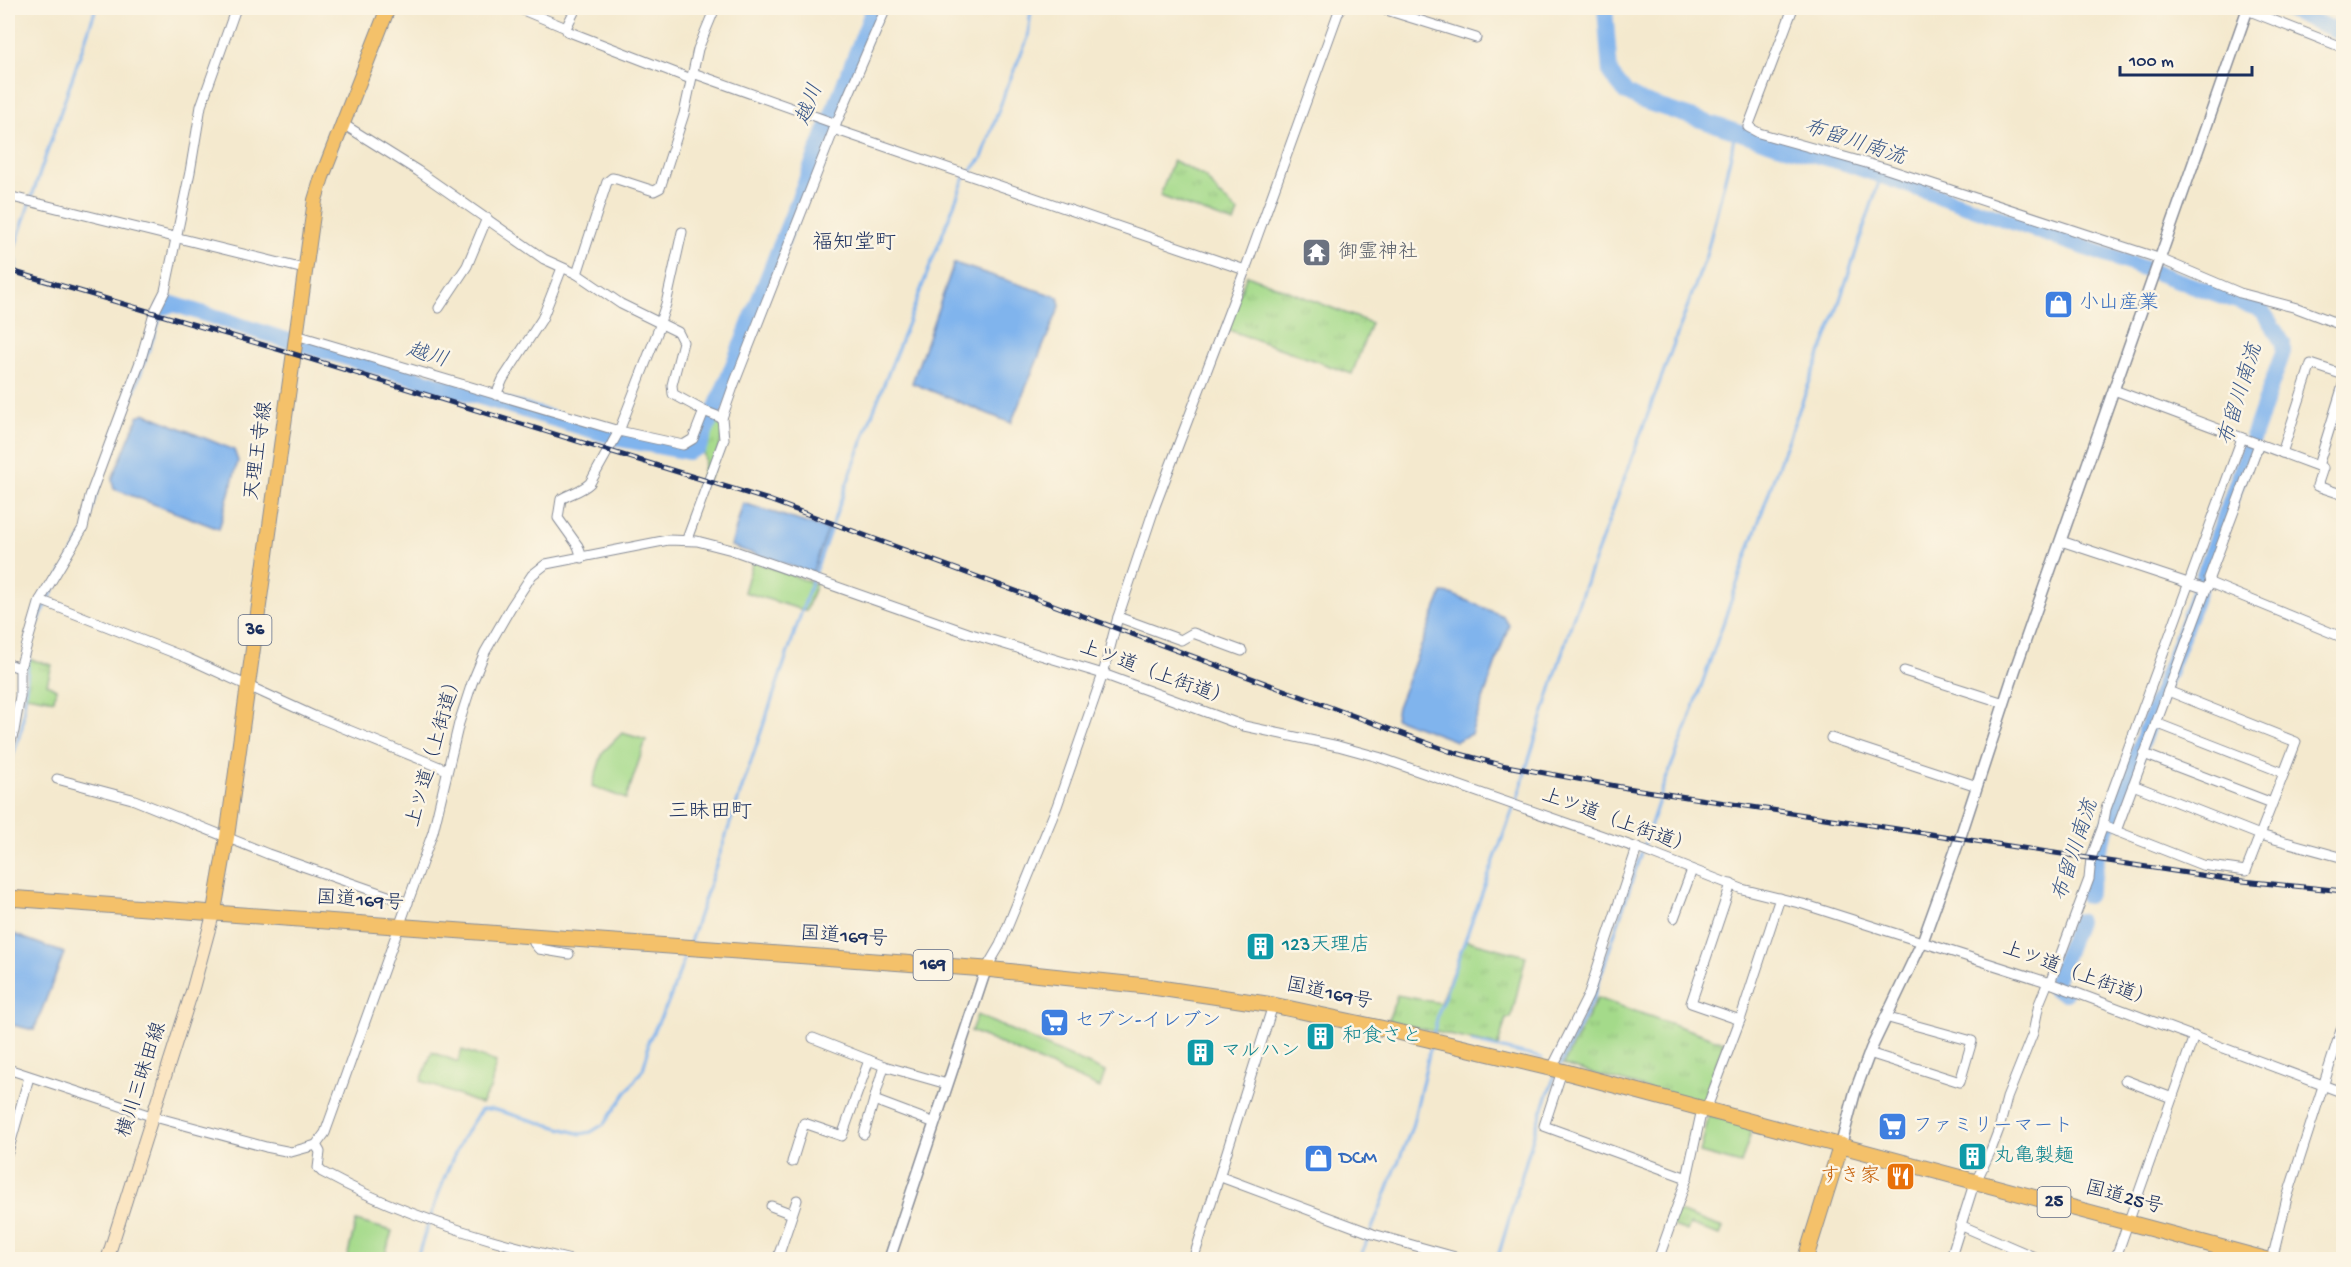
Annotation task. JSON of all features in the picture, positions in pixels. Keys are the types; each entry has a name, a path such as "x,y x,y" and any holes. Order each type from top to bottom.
{"highway":[{"name":"国道169号","path":"8,898 214,911 986,969 1146,986 1273,1005 1557,1070 1840,1146"},
{"name":"国道25号","path":"1840,1146 2270,1260"},
{"path":"1805,1260 1840,1146"}],"main road":[{"name":"天理王寺線","path":"214,911 227,837 315,200 388,8"},
{"name":"横川三昧田線","path":"107,1260 193,988 214,911"}],"street":[{"path":"8,750 20,696 20,668 40,600 83,528 90,496 140,362 154,313 165,291 178,237 201,106 237,8"},
{"path":"518,8 566,28 567,31 1245,270"},
{"path":"566,28 576,8"},
{"path":"577,274 607,182 612,178 654,191 660,188 684,114 698,49 715,8"},
{"path":"687,539 724,439 722,418 835,127 886,8"},
{"path":"889,1260 986,969 1000,945 1057,806 1103,674 1118,617 1155,506 1245,270 1340,8"},
{"path":"1380,8 1476,38"},
{"path":"1792,8 1748,127 1759,133 1884,168 2158,260 2240,293 2259,296 2297,308 2343,326"},
{"path":"1840,1146 1869,1053 1923,940 2247,9 2343,48"},
{"path":"343,124 487,218 522,244 562,268 577,274 621,304 678,332 683,342 672,385 673,394 722,418"},
{"path":"8,196 304,269"},
{"path":"439,308 468,266 487,218"},
{"path":"582,558 578,546 558,518 561,499 572,492 584,489 590,483 618,431 660,323 681,232"},
{"path":"496,395 503,379 542,319 562,268"},
{"path":"295,341 496,395 618,431 683,445 693,440 705,411"},
{"path":"2282,453 2311,364 2343,375"},
{"path":"2318,466 2339,414 2343,382"},
{"path":"2114,390 2323,468 2317,486 2343,495"},
{"path":"1961,1259 1950,1258 1975,1181 1999,1129 2007,1098 2033,1033 2039,1004 2089,879 2091,858 2103,826 2106,809 2242,438"},
{"path":"2116,831 2259,444"},
{"name":"上ツ道（上街道）","path":"316,1146 325,1133 432,832 472,683 485,652 512,607 532,575 546,564 668,540 687,539 732,550 968,633 1103,674 1244,726 1375,756 1731,884 1923,940 2049,983 2343,1093"},
{"path":"2061,541 2189,583 2208,586 2343,638"},
{"path":"40,600 247,684 314,716 447,770"},
{"path":"1118,617 1180,640 1193,633 1242,651"},
{"path":"8,664 20,668"},
{"path":"1904,671 2004,703"},
{"path":"2103,826 2202,865 2246,871 2296,742 2168,691"},
{"path":"2156,723 2284,773"},
{"path":"1831,738 1977,786"},
{"path":"2144,754 2272,803"},
{"path":"57,779 132,799 268,854 408,903"},
{"path":"2133,785 2260,835 2343,858"},
{"path":"1636,848 1588,996 1557,1070 1544,1126 1687,1178"},
{"path":"1674,918 1692,870"},
{"path":"1731,884 1691,1003 1740,1020"},
{"path":"1658,1260 1687,1178 1704,1109 1740,1020 1780,898"},
{"path":"534,936 534,943 539,949 569,954"},
{"path":"1193,1260 1221,1177 1273,1005"},
{"path":"1869,1053 1960,1082 1972,1041 1885,1017"},
{"path":"2270,1260 2343,1021"},
{"path":"2115,1260 2194,1036"},
{"path":"813,1038 884,1066 947,1084"},
{"path":"792,1162 804,1123 842,1136 869,1060"},
{"path":"864,1134 884,1066"},
{"path":"8,1069 206,1132 291,1152 316,1146 320,1152 318,1168 322,1172 376,1200 462,1230 571,1260"},
{"path":"8,1152 29,1077"},
{"path":"2125,1080 2172,1098"},
{"path":"874,1100 935,1123"},
{"path":"1221,1177 1373,1234 1466,1260"},
{"path":"777,1260 797,1200"},
{"path":"771,1206 792,1214"},
{"path":"1960,1226 2041,1260"}],"green space":[{"path":"1173,160 1205,177 1238,212 1234,223 1160,196"},
{"path":"1247,275 1371,323 1352,374 1226,329"},
{"path":"713,415 722,418 724,431 709,479 702,476 705,461 702,442"},
{"path":"753,561 816,584 806,611 744,592"},
{"path":"29,659 52,665 47,684 56,689 54,700 26,695"},
{"path":"622,733 646,740 626,799 592,786 603,752"},
{"path":"1465,940 1526,956 1511,1018 1506,1018 1498,1046 1388,1021 1397,995 1440,1003"},
{"path":"1597,998 1724,1042 1702,1104 1563,1065"},
{"path":"977,1015 1105,1072 1100,1088 971,1031"},
{"path":"462,1050 496,1062 491,1087 481,1104 421,1081 432,1052 458,1062"},
{"path":"1709,1115 1753,1126 1741,1164 1700,1153"},
{"path":"1676,1211 1723,1228 1720,1235 1690,1225 1687,1231 1671,1225"},
{"path":"356,1221 392,1231 384,1259 347,1258"}],"water":[{"path":"954,263 1058,297 1060,306 1011,423 912,383"},
{"path":"144,413 234,450 238,461 219,529 114,489 112,479 138,417"},
{"path":"743,503 828,530 812,573 731,546"},
{"path":"1442,593 1451,594 1503,616 1509,625 1471,734 1456,741 1395,718 1397,707"},
{"path":"8,932 64,953 34,1030 8,1024"}],"waterway":[{"path":"8,305 16,264 13,252 96,8"},
{"name":"越川","path":"164,307 173,304 625,440 688,452 699,447 722,393 874,8"},
{"path":"690,942 812,581 870,420 964,179 982,158 1006,89 1028,38 1031,8"},
{"name":"布留川南流","path":"1605,8 1610,73 1625,92 1642,101 1774,144 1845,163 2262,310 2283,343 2283,352 2192,609 2122,794 2098,850 2094,876 2087,896"},
{"path":"2284,8 2344,34"},
{"path":"1732,148 1735,131"},
{"path":"1526,769 1573,618 1706,256 1732,150"},
{"path":"1661,792 1688,724 1783,452 1835,315 1881,176"},
{"name":"越川","path":"132,397 164,307"},
{"name":"越川","path":"87,528 99,485"},
{"name":"越川","path":"70,559 84,534"},
{"name":"越川","path":"36,626 63,570"},
{"name":"越川","path":"8,771 22,727 30,647"},
{"path":"1516,803 1526,770"},
{"path":"1643,848 1661,794"},
{"path":"1433,1035 1439,1011 1514,806"},
{"path":"1560,1065 1594,996 1641,853"},
{"name":"布留川南流","path":"2065,993 2053,988 2078,921"},
{"path":"416,1260 459,1144 481,1110 492,1109 581,1134 591,1132 604,1124 643,1069 648,1052 648,1042 669,1001 687,951"},
{"path":"1472,1042 1542,1058"},
{"path":"1371,1231 1412,1127 1431,1045"},
{"path":"1497,1260 1537,1124 1555,1075"},
{"path":"1359,1260 1369,1235"}],"railway":[{"path":"8,270 294,354 769,500 1449,751 1501,765 1627,788 2233,880 2344,891"}],"place":[{"name":"御霊神社","path":"1317,253"},
{"name":"小山産業","path":"2058,304"},
{"name":"123天理店","path":"1261,946"},
{"name":"セブン-イレブン","path":"1054,1022"},
{"name":"和食さと","path":"1321,1037"},
{"name":"マルハン","path":"1200,1052"},
{"name":"ファミリーマート","path":"1892,1127"},
{"name":"丸亀製麺","path":"1973,1157"},
{"name":"DCM","path":"1318,1159"},
{"name":"すき家","path":"1901,1177"}],"district":[{"name":"福知堂町","path":"854,244"},
{"name":"三昧田町","path":"710,813"}]}
